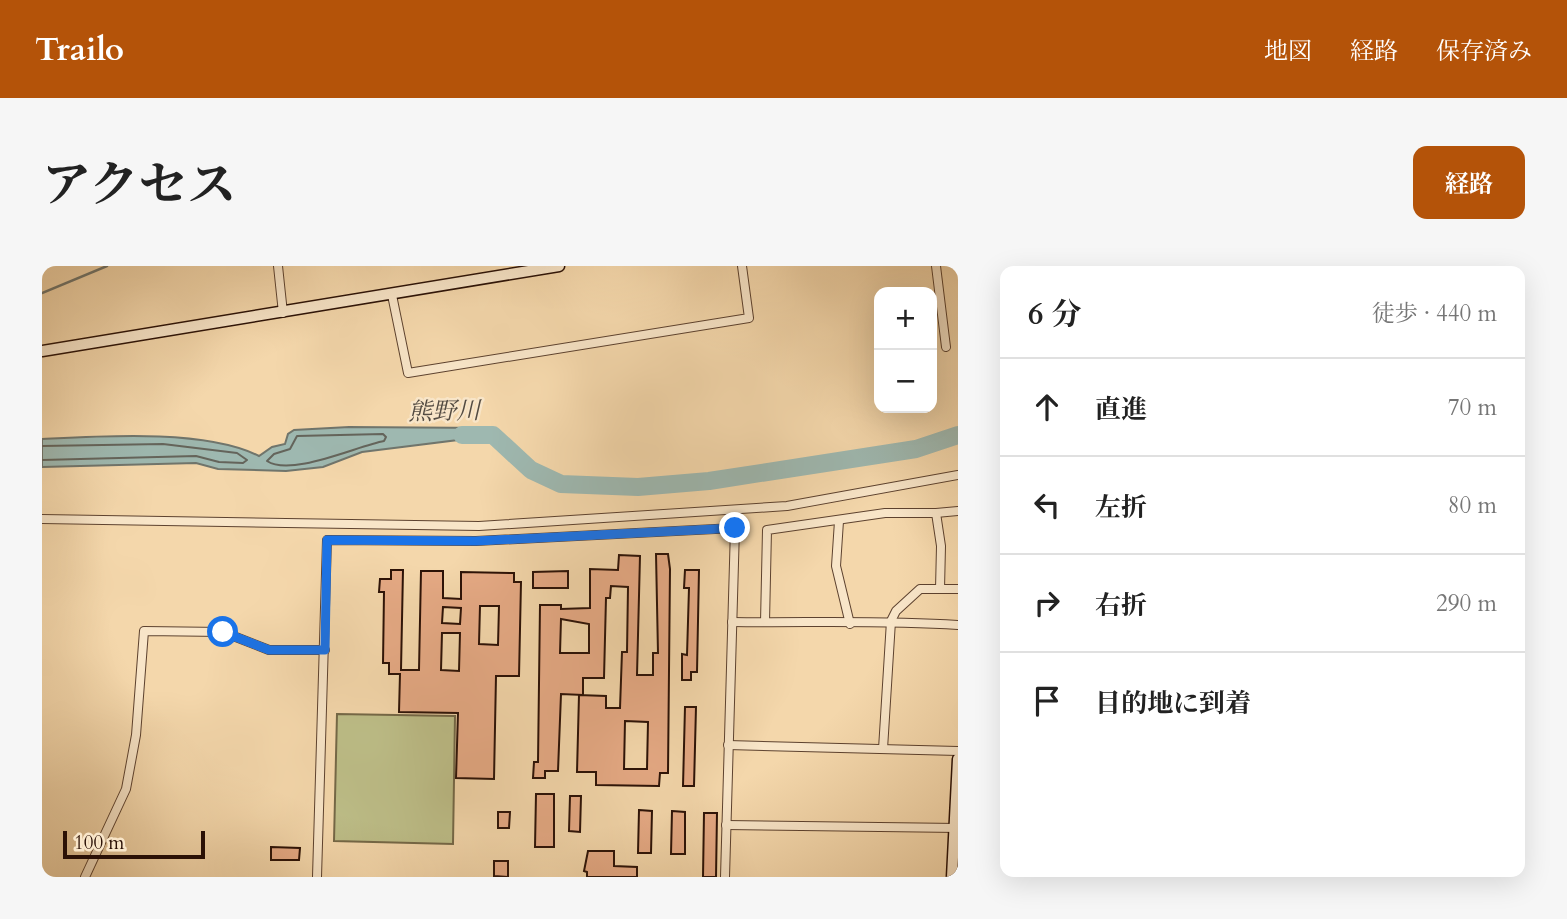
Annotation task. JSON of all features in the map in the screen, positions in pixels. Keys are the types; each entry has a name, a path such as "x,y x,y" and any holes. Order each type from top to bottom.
{"street":[{"path":"278,266 283,313"},
{"path":"42,351 559,266"},
{"path":"392,295 408,373 749,318 742,266"},
{"path":"936,266 946,346"},
{"path":"42,519 479,526 787,506 958,475"},
{"path":"765,622 767,530 885,513 958,511"},
{"path":"936,513 941,546 940,589"},
{"path":"839,521 836,566 850,624"},
{"path":"317,877 327,540 476,541 735,528 725,877"},
{"path":"883,749 891,621 896,611 920,589 958,589"},
{"path":"732,622 850,624 891,621 958,625"},
{"path":"85,877 126,789 136,735 144,631 223,632 269,650 325,650"},
{"path":"728,745 958,751"},
{"path":"952,877 958,759"},
{"path":"726,825 956,828"}],"green space":[{"path":"337,714 455,716 453,844 334,841"}],"water":[{"path":"349,427 487,428 482,437 362,452 323,467 286,471 218,469 196,463 42,467 42,439 123,436 183,438 237,447 259,456 272,447 285,444 288,434 294,430"}],"building":[{"path":"656,554 668,554 668,773 660,773 659,786 596,785 596,772 577,772 579,695 606,696 606,708 620,708 622,652 627,652 628,587 611,586 610,598 606,598 604,678 583,678 583,695 561,694 558,771 545,771 545,778 533,778 534,762 538,762 540,605 561,605 561,609 590,608 590,569 618,570 619,555 640,556 637,675 653,675 653,653 658,653","holes":["561,619 589,624 589,653 560,653","625,721 648,722 647,769 624,769"]},
{"path":"391,570 403,570 401,670 419,670 421,571 443,571 443,598 461,599 461,572 514,573 514,582 521,582 519,676 496,676 494,779 456,778 458,713 399,712 400,674 389,674 389,663 383,663 384,592 379,592 380,579 391,579","holes":["480,606 499,606 498,645 479,644","443,607 461,608 460,624 442,623","442,633 460,633 459,671 441,670"]},
{"path":"685,570 699,570 697,672 691,672 691,680 682,680 682,654 687,655 689,588 684,588"},
{"path":"568,571 568,588 533,588 533,572"},
{"path":"685,707 696,707 694,786 683,786"},
{"path":"536,794 554,794 554,847 535,847"},
{"path":"570,796 581,796 580,832 569,831"},
{"path":"639,810 652,811 651,853 638,853"},
{"path":"672,811 685,812 685,854 671,854"},
{"path":"498,812 510,812 509,828 498,828"},
{"path":"704,813 717,813 716,877 703,877"},
{"path":"271,847 300,848 299,860 271,860"},
{"path":"588,851 614,851 614,866 637,867 637,877 587,877 587,872 584,871"},
{"path":"494,861 508,861 508,877 494,876"}],"waterway":[{"path":"42,293 107,266"},
{"name":"熊野川","path":"462,435 493,435 531,470 561,484 638,487 709,481 916,449 958,435"}],"route":[{"path":"223,632 269,650 325,650 327,540 476,541 735,528"}]}
